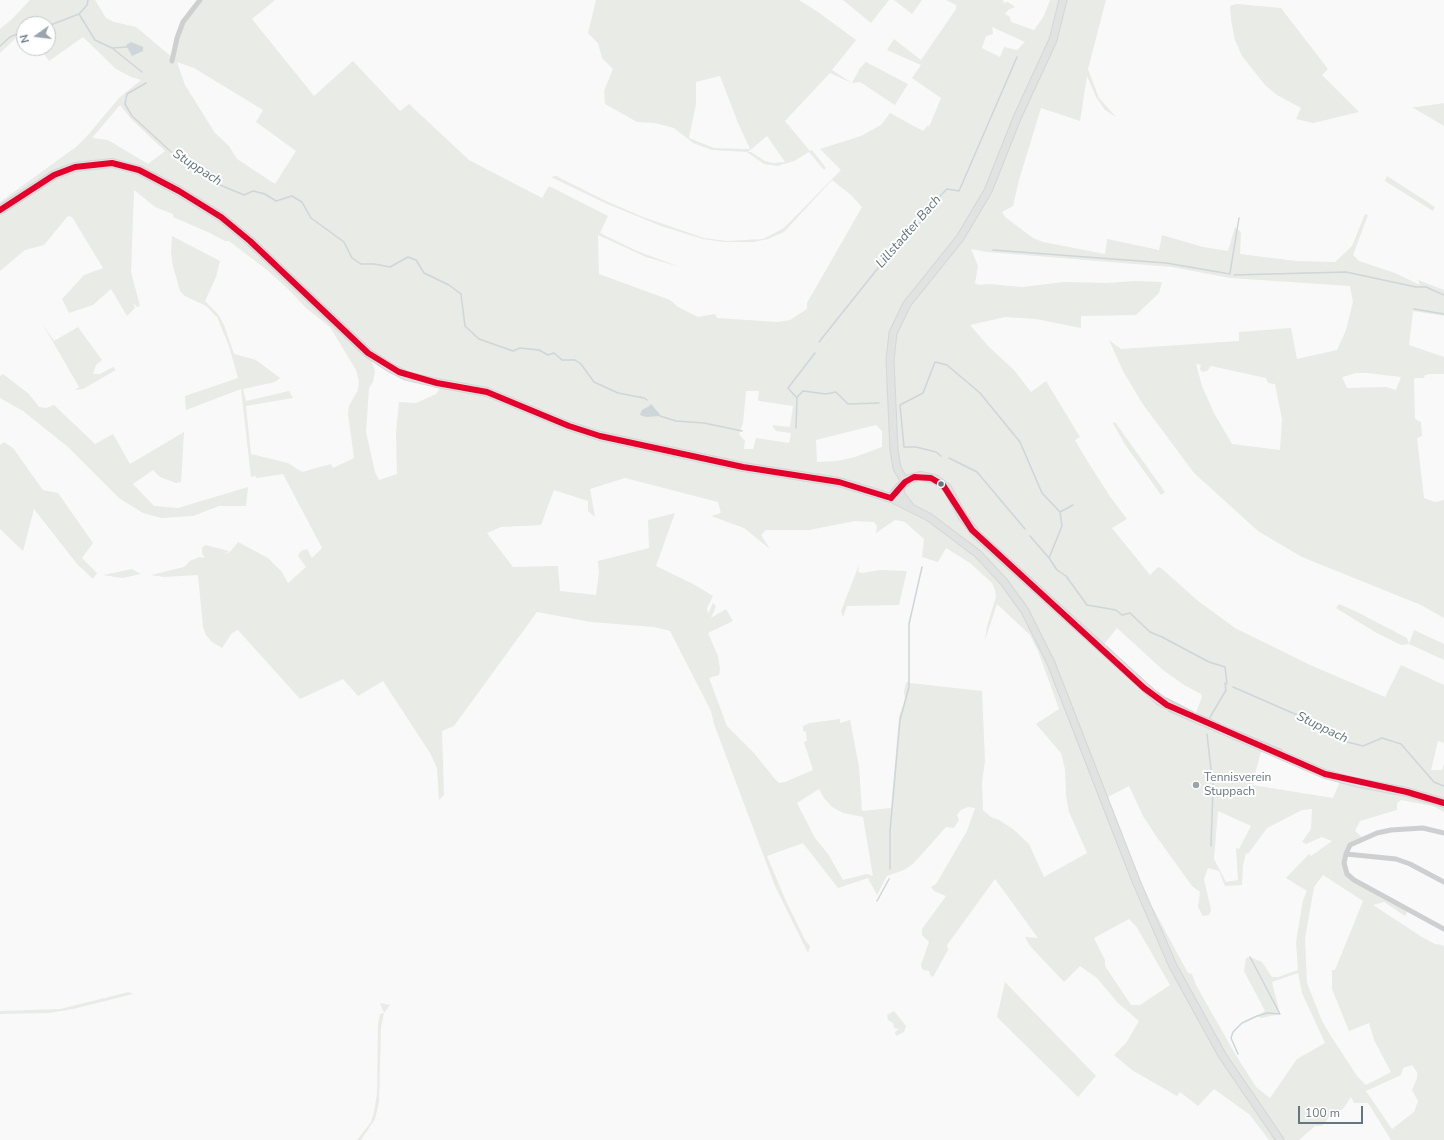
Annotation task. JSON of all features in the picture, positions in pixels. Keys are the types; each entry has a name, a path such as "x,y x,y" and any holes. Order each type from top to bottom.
{"main road":[{"path":"913,510 904,500 894,450 890,360 893,333 907,304 959,239 988,191 1026,97 1053,40 1061,13 1063,0"},
{"path":"0,210 54,175 75,167 112,163 139,170 179,191 221,217 250,241 368,353 399,372 437,384 487,392 569,426 606,438 743,467 839,482 891,498 928,517 946,529 978,554 1004,582 1025,611 1051,663 1115,829 1156,928 1193,1004 1222,1055 1280,1140"},
{"path":"891,498 902,484 914,477 925,476 935,479 944,485 972,530 1144,688 1167,705 1325,774 1407,792 1444,803"}],"street":[{"path":"172,61 177,38 183,22 200,0"},
{"path":"1444,833 1423,828 1384,831 1355,841 1350,845 1346,854 1344,867 1350,877 1444,929"},
{"path":"1346,854 1396,859 1410,864 1444,882"}],"shaded area":[{"path":"30,0 95,0 106,18 114,22 136,27 173,58 183,22 200,0 275,0 252,19 314,96 353,61 400,111 409,104 469,160 542,198 549,186 608,216 600,233 637,251 680,267 646,257 598,235 599,274 670,300 678,307 698,317 715,314 717,318 777,322 790,320 807,309 807,303 862,207 851,195 832,180 784,232 768,239 753,242 724,242 703,239 661,226 605,203 551,177 556,176 606,201 643,217 704,238 727,241 763,239 784,228 841,170 820,149 861,136 881,125 890,113 923,131 928,125 929,127 941,98 912,78 921,65 887,50 894,39 921,60 956,9 956,5 946,0 1003,0 1004,3 1008,2 1015,7 1008,10 1005,14 1010,17 1011,22 1034,30 1044,16 1050,0 1106,0 1088,69 1099,98 1116,117 1105,110 1096,97 1087,76 1080,121 1041,108 1019,180 1013,206 1002,212 1005,217 1033,238 1043,242 1105,254 1107,239 1159,250 1162,235 1203,247 1228,251 1235,227 1241,232 1240,254 1296,261 1335,262 1352,246 1365,214 1368,215 1353,255 1359,261 1395,273 1420,285 1418,280 1444,290 1444,316 1413,311 1409,345 1444,357 1444,374 1425,375 1424,378 1415,378 1414,380 1415,419 1421,422 1422,436 1417,438 1424,498 1435,502 1444,500 1444,618 1421,605 1302,557 1258,531 1194,473 1142,403 1123,371 1109,340 1121,349 1239,341 1239,332 1291,328 1297,359 1337,350 1346,330 1353,302 1350,286 1230,278 1172,267 987,252 971,249 978,266 975,283 979,285 989,284 1022,287 1065,282 1162,282 1159,293 1136,315 1081,316 1081,328 1036,319 1005,317 970,325 989,347 1014,370 1031,392 1046,381 1080,437 1075,440 1086,459 1111,498 1127,519 1112,528 1150,575 1158,567 1161,568 1197,600 1235,628 1310,665 1385,697 1401,665 1444,685 1444,743 1438,741 1431,770 1442,770 1444,764 1444,812 1433,806 1401,800 1397,803 1397,810 1360,821 1355,831 1363,838 1355,841 1346,854 1347,874 1409,909 1405,916 1384,902 1373,905 1422,937 1437,945 1444,946 1444,1140 1391,1140 1368,1103 1354,1103 1351,1097 1343,1109 1329,1117 1322,1126 1315,1126 1299,1140 1269,1140 1250,1115 1214,1089 1198,1106 1180,1092 1177,1096 1132,1070 1114,1055 1126,1043 1139,1021 1117,1002 1097,978 1080,966 1064,982 1030,946 1025,937 1038,938 995,879 947,945 948,950 933,977 930,975 929,971 923,970 921,965 929,942 922,935 922,929 946,896 934,891 931,887 936,884 967,831 975,808 968,807 961,810 957,815 959,820 954,828 946,827 913,864 904,870 887,876 877,895 868,878 838,888 803,843 767,856 786,901 805,940 810,946 808,953 775,886 714,724 711,711 670,631 654,627 591,622 537,612 454,726 442,731 444,795 439,800 437,768 430,753 383,681 358,696 343,679 300,699 238,630 232,633 222,648 212,642 206,635 203,627 198,575 164,577 151,575 184,567 190,561 199,557 205,558 202,553 202,548 205,545 229,551 223,554 230,552 238,542 268,558 282,572 288,583 306,567 298,556 301,551 307,549 312,558 322,548 283,474 257,478 255,476 251,477 241,389 186,410 185,396 238,378 229,346 217,317 206,306 185,296 180,291 171,253 172,236 220,261 216,277 205,301 218,314 224,325 234,354 256,360 280,378 275,382 243,389 246,401 289,391 293,398 246,406 251,454 288,463 302,472 331,464 333,468 354,458 348,414 349,406 358,390 359,381 356,370 330,327 307,309 267,270 229,241 225,241 173,217 173,214 155,207 134,190 131,272 140,306 137,307 133,303 135,308 127,316 111,289 93,305 69,313 62,299 84,275 103,268 72,217 68,216 44,245 25,250 0,271 0,202 76,147 119,98 141,80 131,77 116,69 83,37 49,61 46,56 56,56 56,16 16,16 16,38 0,53 0,29","holes":["992,27 1025,42 1017,50 1004,47 1000,57 982,48 986,36 993,34","177,62 194,68 263,110 256,122 296,151 275,184 237,159 229,146 215,133 185,85","120,105 132,120 165,151 148,164 108,140 92,138","369,354 425,381 442,385 436,394 416,403 399,402 396,433 397,474 379,480 375,472 366,432 369,388 373,382 375,371","1196,364 1201,365 1200,369 1202,372 1207,371 1211,366 1266,378 1268,383 1275,384 1282,419 1280,450 1232,444 1214,413 1202,386","1356,373 1401,377 1396,390 1386,387 1347,388 1342,377","746,391 759,391 759,401 793,406 790,427 772,425 776,431 791,433 789,443 756,438 753,449 744,449 745,441 739,434 743,423","876,425 882,431 882,447 855,457 837,461 817,462 816,440","625,478 718,502 721,513 711,516 744,528 770,549 761,535 766,530 809,530 855,521 874,522 877,526 876,533 895,520 905,522 924,539 922,557 938,562 946,548 970,563 992,583 995,590 996,597 987,626 985,640 997,604 1030,635 1038,651 1059,709 1036,724 1061,753 1065,769 1066,795 1069,812 1087,853 1044,877 1029,844 1013,829 991,817 983,810 982,782 985,761 982,691 910,683 909,680 906,683 904,691 905,700 899,716 891,808 862,811 859,767 850,720 840,723 840,719 810,723 803,726 803,731 806,732 807,741 804,742 813,770 785,782 779,783 754,753 727,726 709,678 719,675 720,669 718,656 708,633 733,621 726,609 711,618 716,606 713,603 708,614 707,608 713,596 693,584 656,566 675,513 648,520 649,548 598,561 599,573 596,595 560,591 558,566 513,567 487,533 501,527 541,525 554,490 588,501 588,511 595,517 590,489","1117,628 1163,670 1184,685 1201,694 1202,697 1194,718 1144,688 1101,648","1262,748 1341,779 1333,798 1252,785","1129,786 1143,816 1156,836 1192,886 1200,892 1198,907 1203,916 1209,915 1211,910 1204,879 1208,868 1219,871 1225,886 1242,885 1243,865 1246,853 1248,854 1267,828 1302,810 1312,809 1311,829 1302,842 1306,844 1322,837 1332,841 1311,856 1309,854 1286,878 1307,891 1303,900 1296,942 1298,970 1278,977 1272,977 1262,962 1250,957 1246,958 1244,971 1265,1011 1257,1016 1261,1018 1280,1014 1272,982 1298,973 1302,993 1325,1043 1297,1059 1270,1098 1256,1087 1234,1052 1196,985 1192,974 1188,973 1148,899 1120,831 1108,797","819,789 824,798 832,807 843,813 863,817 873,876 867,874 843,880 828,854 815,838 797,803","1218,811 1251,826 1239,849 1236,848 1238,880 1226,882 1214,859","1323,875 1363,901 1335,970 1332,970 1332,989 1349,1031 1369,1023 1374,1040 1391,1072 1366,1085 1357,1076 1322,1021 1307,983 1305,939 1314,887","1129,919 1136,926 1170,985 1140,1005 1131,1005 1105,966 1105,960 1094,938","1412,1065 1417,1072 1417,1078 1412,1090 1418,1101 1414,1112 1392,1129 1366,1091 1401,1075 1403,1068"]},
{"path":"596,0 799,0 856,40 832,70 852,83 830,73 785,121 810,151 812,150 826,168 824,170 809,152 794,161 777,166 764,164 747,152 712,150 693,143 674,128 655,123 637,122 605,104 604,91 613,69 602,58 598,43 588,33","holes":["720,76 738,123 750,149 714,148 689,138 696,104 696,82","767,136 785,162 773,163 765,161 751,152 748,152"]},
{"path":"843,0 889,0 871,23"},
{"path":"894,0 922,0 912,14"},
{"path":"1237,4 1281,8 1328,69 1322,75 1359,112 1313,123 1296,119 1301,108 1277,95 1265,85 1242,56 1235,40 1231,20 1230,6"},
{"path":"131,42 143,47 143,51 132,56 126,45"},
{"path":"866,62 908,84 895,105 860,82 852,83 860,68"},
{"path":"1444,103 1444,126 1412,107 1417,107"},
{"path":"1387,176 1435,207 1433,211 1385,181"},
{"path":"42,323 54,341 78,327 102,360 96,365 93,374 100,374 113,367 116,370 83,389 75,390 79,387"},
{"path":"3,374 29,394 39,407 46,408 54,405 95,444 113,434 130,464 184,432 181,482 176,483 160,477 153,470 133,484 154,506 178,508 248,487 246,506 219,506 193,516 161,518 143,513 119,498 68,447 23,411 0,398 0,376"},
{"path":"651,405 660,416 646,417 640,415 642,410"},
{"path":"1115,422 1165,492 1161,495 1124,443 1113,423"},
{"path":"4,442 13,448 43,490 58,493 93,543 82,558 97,573 93,579 77,564 34,509 23,551 0,529 0,445"},
{"path":"859,565 858,572 862,573 880,570 907,571 899,605 847,606 843,617 841,611"},
{"path":"132,569 141,574 122,578 103,575"},
{"path":"1339,604 1407,638 1409,644 1401,645 1375,632 1336,608"},
{"path":"1414,630 1444,644 1444,660 1409,644"},
{"path":"1005,982 1096,1076 1078,1097 997,1017"},
{"path":"129,992 133,994 73,1009 49,1013 0,1014 0,1011 60,1009"},
{"path":"380,1003 390,1005 384,1013"},
{"path":"894,1011 906,1026 904,1032 896,1036 895,1032 899,1029 894,1028 893,1023 888,1020 887,1015"},
{"path":"384,1013 381,1027 379,1102 375,1119 361,1140 357,1140 371,1122 374,1112 377,1094 378,1024 380,1014"}],"waterway":[{"path":"56,23 79,14 87,5 88,0"},
{"name":"Stuppach","path":"79,14 95,40 112,48 142,72"},
{"path":"0,46 10,37 16,34"},
{"path":"112,48 128,47"},
{"name":"Lillstadter Bach","path":"819,342 906,233 924,220 941,195 947,189 959,191 1017,57"},
{"name":"Stuppach","path":"146,83 127,94 125,104 132,116 181,161 213,182 244,195 253,191 265,194 276,201 292,196 302,202 311,218 344,242 352,258 361,264 374,264 390,267 408,257 416,260 424,273 449,285 461,294 465,326 479,339 513,351 520,348 539,350 548,355 554,353 562,360 575,360 581,364 594,382 618,393 644,398 647,400"},
{"path":"1230,273 1239,218"},
{"path":"993,250 1166,263 1230,274"},
{"path":"1234,275 1346,272 1416,287 1426,287 1444,295"},
{"path":"1414,309 1444,314"},
{"path":"796,397 788,388 815,353"},
{"path":"941,456 936,452 916,447 904,447 900,405 923,393 935,362 947,365 980,393 1020,442 1042,493 1060,512 1062,526 1049,558"},
{"path":"796,428 797,397 803,391 826,394 836,392 848,404 879,403"},
{"path":"651,405 660,416 676,421 704,423 742,431"},
{"path":"949,458 977,472 1025,529"},
{"path":"1060,512 1073,505"},
{"path":"1030,536 1057,570 1066,576 1087,605 1116,610 1122,615 1130,613 1150,632 1209,662 1225,667 1227,684"},
{"path":"890,869 890,831 900,720 909,687 909,624 922,567"},
{"path":"1107,647 1138,676"},
{"path":"1209,719 1226,690 1225,683"},
{"path":"1147,684 1164,697 1193,712"},
{"name":"Stuppach","path":"1233,687 1311,721 1340,740 1363,746 1382,738 1401,744 1434,782 1444,786"},
{"path":"1169,711 1192,721"},
{"path":"1200,715 1220,724"},
{"path":"1232,729 1282,750"},
{"path":"1207,734 1213,787 1211,846"},
{"path":"877,901 889,879"},
{"path":"1238,1054 1231,1038 1233,1032 1242,1023 1267,1013 1280,1014 1250,957"}],"transit line":[{"path":"0,210 54,175 75,167 112,163 139,170 179,191 221,217 250,241 368,353 399,372 437,383 487,392 569,426 600,436 743,467 839,482 891,498"},
{"path":"891,498 905,482 914,477 931,478 943,485 972,530 1144,688 1167,705 1325,774 1407,792 1444,803"}],"place":[{"name":"Tennisverein Stuppach","path":"1196,785"}]}
